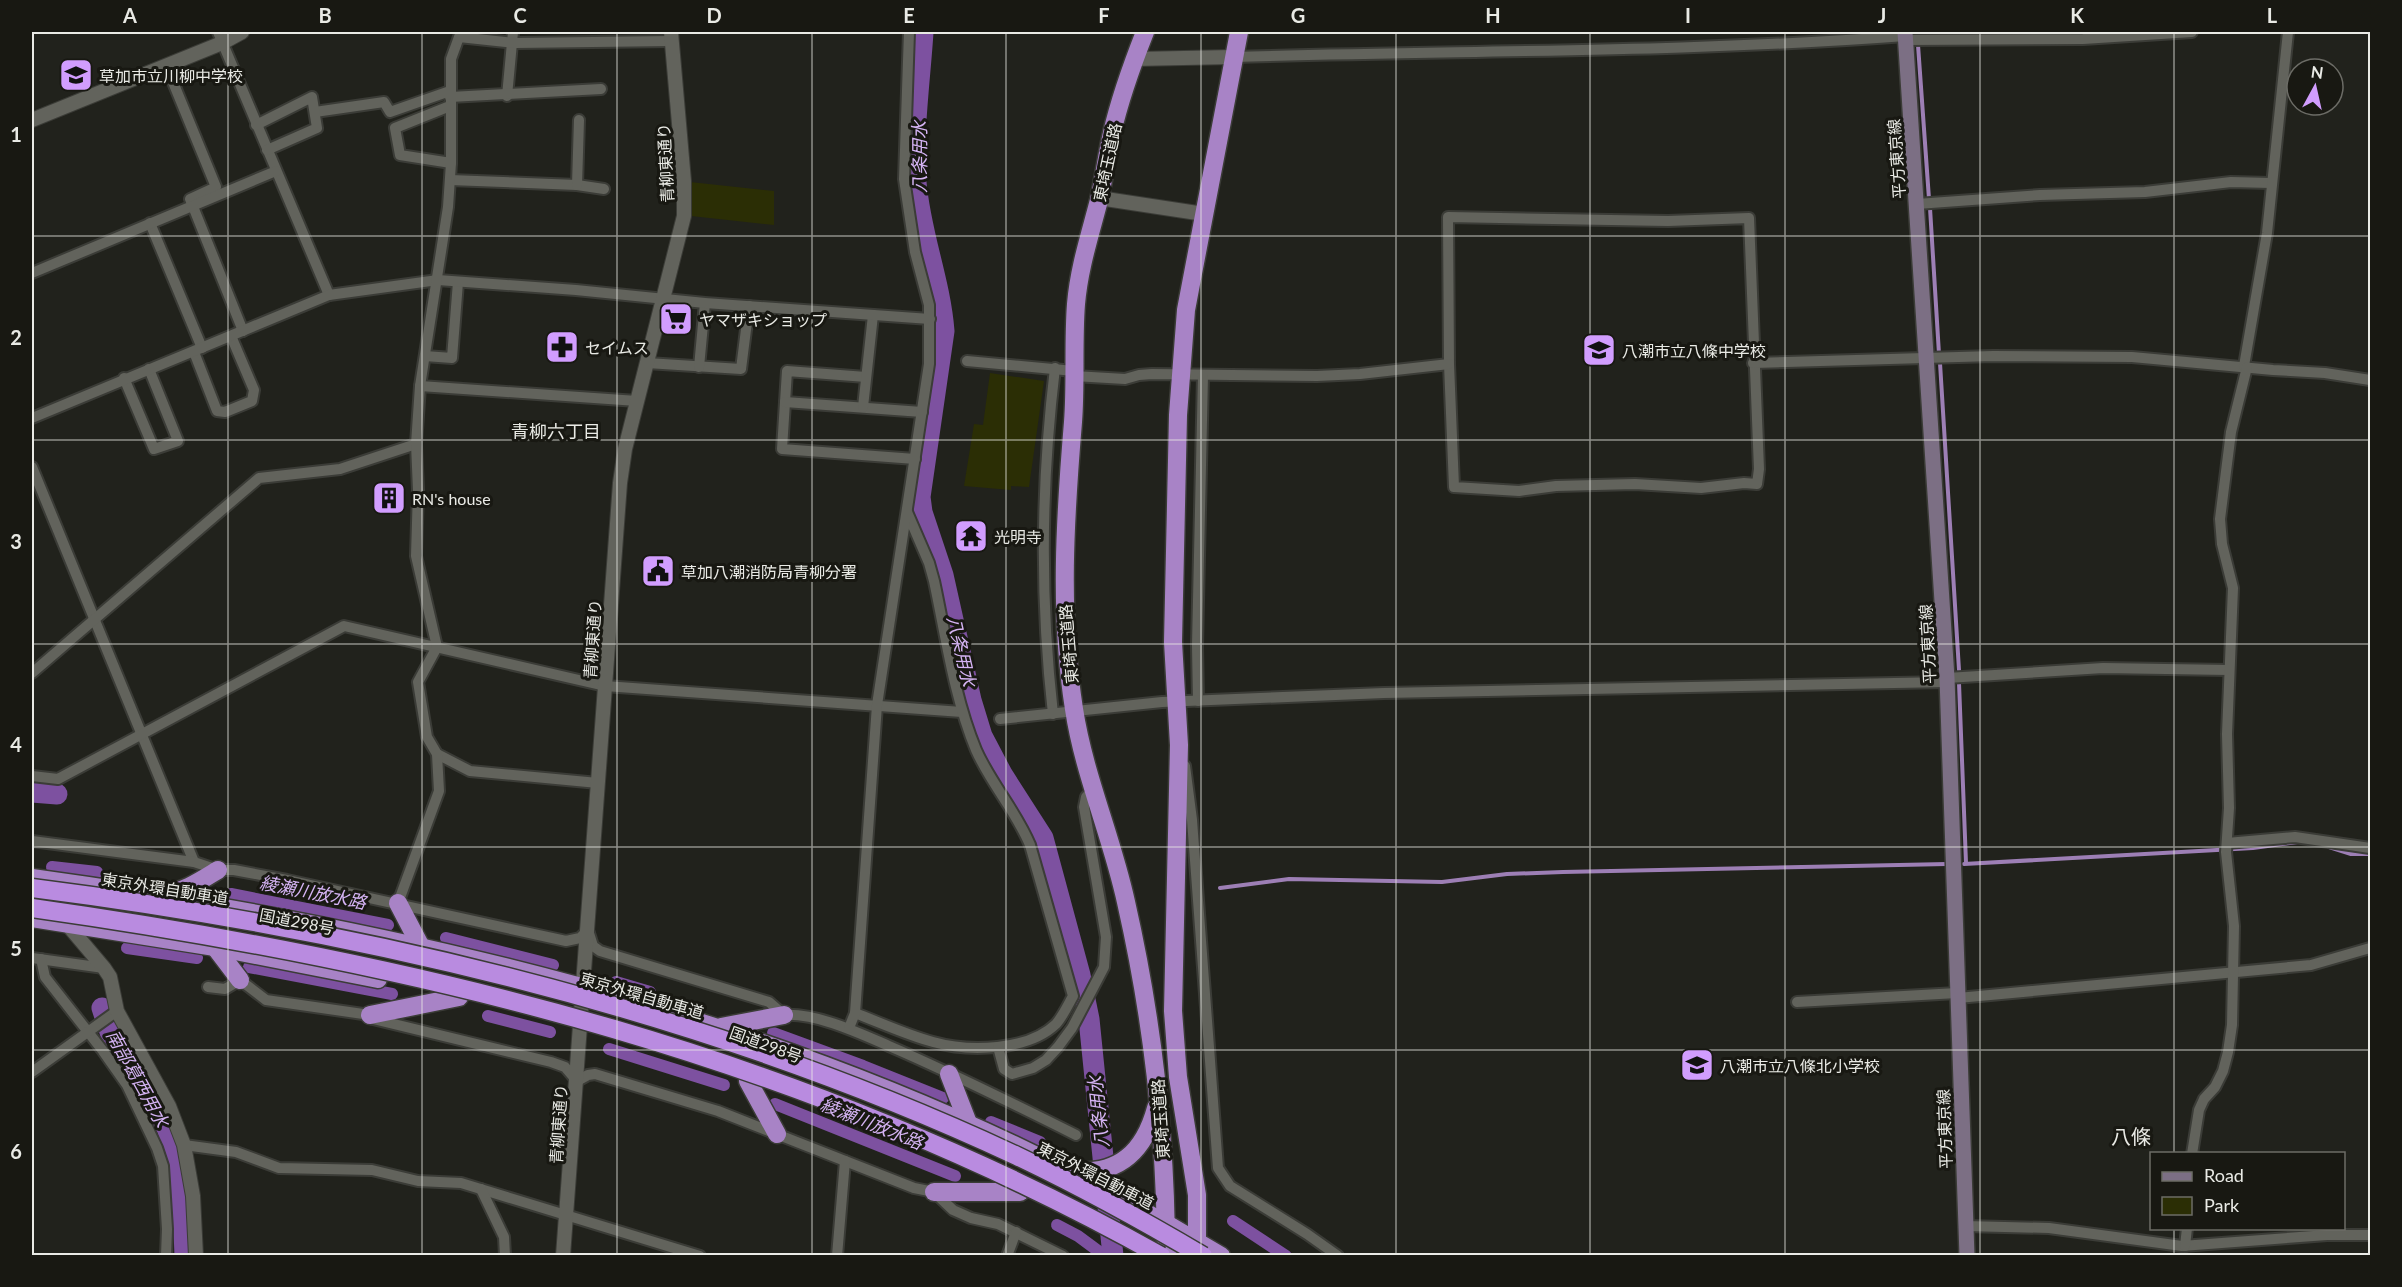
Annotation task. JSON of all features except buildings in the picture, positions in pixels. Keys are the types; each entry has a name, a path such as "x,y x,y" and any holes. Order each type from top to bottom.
{"highway":[{"name":"東埼玉道路","path":"1145,32 1134,59 1112,132 1100,198 1082,258 1076,302 1064,598 1074,712 1094,789 1114,852 1145,994 1159,1097 1166,1256"},
{"name":"東埼玉道路","path":"1200,1248 1197,1195 1178,1077 1173,1011 1177,920 1179,745 1173,642 1179,375 1186,310 1239,32"},
{"path":"150,896 176,893 218,870"},
{"name":"国道298号","path":"32,878 249,912 421,947 584,988 719,1027 852,1075 968,1124 1069,1171 1166,1224 1200,1248 1221,1256"},
{"name":"東京外環自動車道","path":"32,889 203,914 371,945 531,983 709,1035 871,1094 1016,1156 1200,1248"},
{"path":"398,903 421,947"},
{"path":"32,908 214,936 401,972 545,1008 644,1036 796,1087 938,1144 1057,1199 1161,1256"},
{"path":"32,918 215,947 386,980 581,1028 748,1081 830,1110 1020,1192 1088,1225 1142,1256"},
{"path":"215,947 240,980"},
{"path":"370,1015 459,997"},
{"path":"719,1027 784,1015"},
{"path":"949,1074 968,1124"},
{"path":"748,1081 777,1134"},
{"path":"1069,1171 1106,1169 1122,1162 1134,1152 1151,1126 1159,1097"},
{"path":"934,1192 1020,1192"},
{"path":"1181,1256 1200,1248"}],"main road":[{"name":"平方東京線","path":"1905,36 1947,680 1966,1256"}],"street":[{"path":"32,120 166,65 220,37 242,32"},
{"path":"849,1028 855,1013 877,705 929,364 929,305 915,252 904,179 909,32"},
{"path":"1134,59 1671,47 1905,36 2083,39 2192,32"},
{"path":"2192,1152 2199,1110 2204,1099 2215,1087 2228,1052 2232,1025 2234,926 2226,852 2229,670 2233,588 2222,544 2220,519 2231,432 2245,367 2267,233 2288,32"},
{"path":"398,903 439,791 437,754 427,737 418,682 437,647 416,556 418,490 416,444 420,386 438,280 450,180 451,59 460,34 513,37 672,36"},
{"name":"青柳東通り","path":"563,1256 619,494 625,449 681,232 685,200 672,36"},
{"path":"220,37 329,295"},
{"path":"507,95 513,37"},
{"path":"166,65 216,187 190,199 243,331"},
{"path":"315,112 384,102 390,112 450,98 602,89"},
{"path":"256,125 312,97 317,128 267,150"},
{"path":"450,98 395,128 400,155 451,163"},
{"path":"577,185 579,120"},
{"path":"32,273 276,171"},
{"path":"450,180 577,185 604,189"},
{"path":"1917,204 2040,195 2145,192 2231,182 2271,183"},
{"path":"1100,198 1204,214"},
{"path":"1448,217 1668,221 1749,218 1753,363 1759,469 1757,484 1744,483 1701,488 1644,484 1556,486 1519,491 1454,488 1449,364 1448,217"},
{"path":"150,223 198,350 217,411 225,412 252,401 254,390 231,336"},
{"path":"32,418 329,295 438,280 576,290 663,300 930,319"},
{"path":"425,356 452,358 458,282"},
{"path":"699,367 705,303"},
{"path":"647,363 741,369 749,306"},
{"path":"863,407 873,315"},
{"path":"1753,363 1993,356 2132,357 2325,373 2370,380"},
{"path":"967,361 1054,368 1074,373 1125,379 1139,375 1317,376 1360,374 1449,364"},
{"path":"1053,714 1046,640 1044,532 1048,423 1054,368"},
{"path":"124,378 154,449 178,441 149,369"},
{"path":"866,377 787,371 782,449 915,459"},
{"path":"1198,700 1197,646 1203,375"},
{"path":"420,386 638,401"},
{"path":"785,402 922,412"},
{"path":"32,674 259,478 340,469 416,444"},
{"path":"32,467 194,862"},
{"path":"855,1013 936,1043 998,1047 1030,1040 1042,1034 1056,1023 1073,996 1030,846 1021,824 992,782 962,712 929,563 907,512"},
{"path":"32,776 58,779 344,626 605,686 962,712"},
{"path":"1000,719 1198,700 1430,691 1947,680 2103,668 2229,670"},
{"path":"1179,745 1189,786 1218,1168 1230,1186 1338,1256"},
{"path":"437,754 470,771 598,783"},
{"path":"998,1047 1004,1069 1012,1074 1027,1071 1046,1060 1072,1028 1104,967 1106,937 1084,807 1086,797 1094,789"},
{"path":"2227,843 2295,837 2370,848"},
{"path":"32,841 194,862 218,870 234,870 398,903 566,941 580,938 588,930 593,946 600,951 769,1002 784,1015 795,1015 849,1028 1076,1135"},
{"path":"32,889 66,923 110,977 117,1011 169,1106 184,1144 193,1196 196,1256"},
{"path":"1797,1002 1958,996 2311,965 2370,948"},
{"path":"36,958 104,968"},
{"path":"36,958 45,976 127,1085 157,1148 163,1166 167,1228 166,1256"},
{"path":"208,987 225,989 240,980 266,1000 370,1015 373,1019 551,1062 565,1067 577,1081 588,1075 609,1077 718,1111 914,1188 934,1192 953,1210 971,1218 998,1224 1063,1256"},
{"path":"32,1072 87,1030 117,1011"},
{"path":"184,1144 236,1152 279,1168 372,1170 418,1181 461,1183 700,1256"},
{"path":"837,1256 845,1161"},
{"path":"480,1189 504,1237 505,1256"},
{"path":"1965,1226 2049,1228 2183,1249 2327,1235 2370,1235"},
{"path":"2183,1249 2187,1230"},
{"path":"1007,1256 1016,1233"}],"green space":[{"path":"690,182 774,191 774,225 691,216"},
{"path":"990,373 1044,381 1029,487 1011,486 1011,490 964,486 974,424 983,425"}],"waterway":[{"name":"八条用水","path":"923,32 916,126 916,182 918,201 939,293 944,331 920,497 922,512 943,575 971,700 982,736 1002,774 1043,838 1080,975 1089,1019 1113,1256"},
{"path":"1918,45 1929,199"},
{"path":"1930,208 1939,354"},
{"path":"1940,363 1959,670"},
{"path":"1959,683 1966,863"},
{"name":"南部葛西用水","path":"32,792 57,794"},
{"path":"1964,864 2253,848 2298,842"},
{"path":"2329,847 2351,854 2370,854"},
{"path":"1220,888 1289,879 1442,882 1507,874 1563,872 1947,864"},
{"name":"綾瀬川放水路","path":"52,867 97,872"},
{"name":"綾瀬川放水路","path":"231,894 388,925"},
{"name":"綾瀬川放水路","path":"446,938 553,965"},
{"name":"綾瀬川放水路","path":"127,948 197,958"},
{"name":"綾瀬川放水路","path":"249,967 392,994"},
{"name":"綾瀬川放水路","path":"616,982 650,992"},
{"name":"南部葛西用水","path":"102,1008 110,1032 168,1130 184,1231 185,1256"},
{"name":"綾瀬川放水路","path":"488,1016 550,1032"},
{"name":"綾瀬川放水路","path":"773,1033 943,1098"},
{"name":"綾瀬川放水路","path":"609,1049 724,1085"},
{"name":"綾瀬川放水路","path":"775,1104 955,1176"},
{"name":"綾瀬川放水路","path":"991,1122 1040,1142"},
{"name":"綾瀬川放水路","path":"1233,1221 1286,1256"},
{"name":"綾瀬川放水路","path":"1057,1225 1078,1236 1105,1256"}],"place":[{"name":"草加市立川柳中学校","path":"76,75"},
{"name":"ヤマザキショップ","path":"676,319"},
{"name":"セイムス","path":"562,347"},
{"name":"八潮市立八條中学校","path":"1599,350"},
{"name":"RN's house","path":"389,498"},
{"name":"光明寺","path":"971,536"},
{"name":"草加八潮消防局青柳分署","path":"658,571"},
{"name":"八潮市立八條北小学校","path":"1697,1065"}],"district":[{"name":"青柳六丁目","path":"556,431"},
{"name":"八條","path":"2131,1136"}]}
